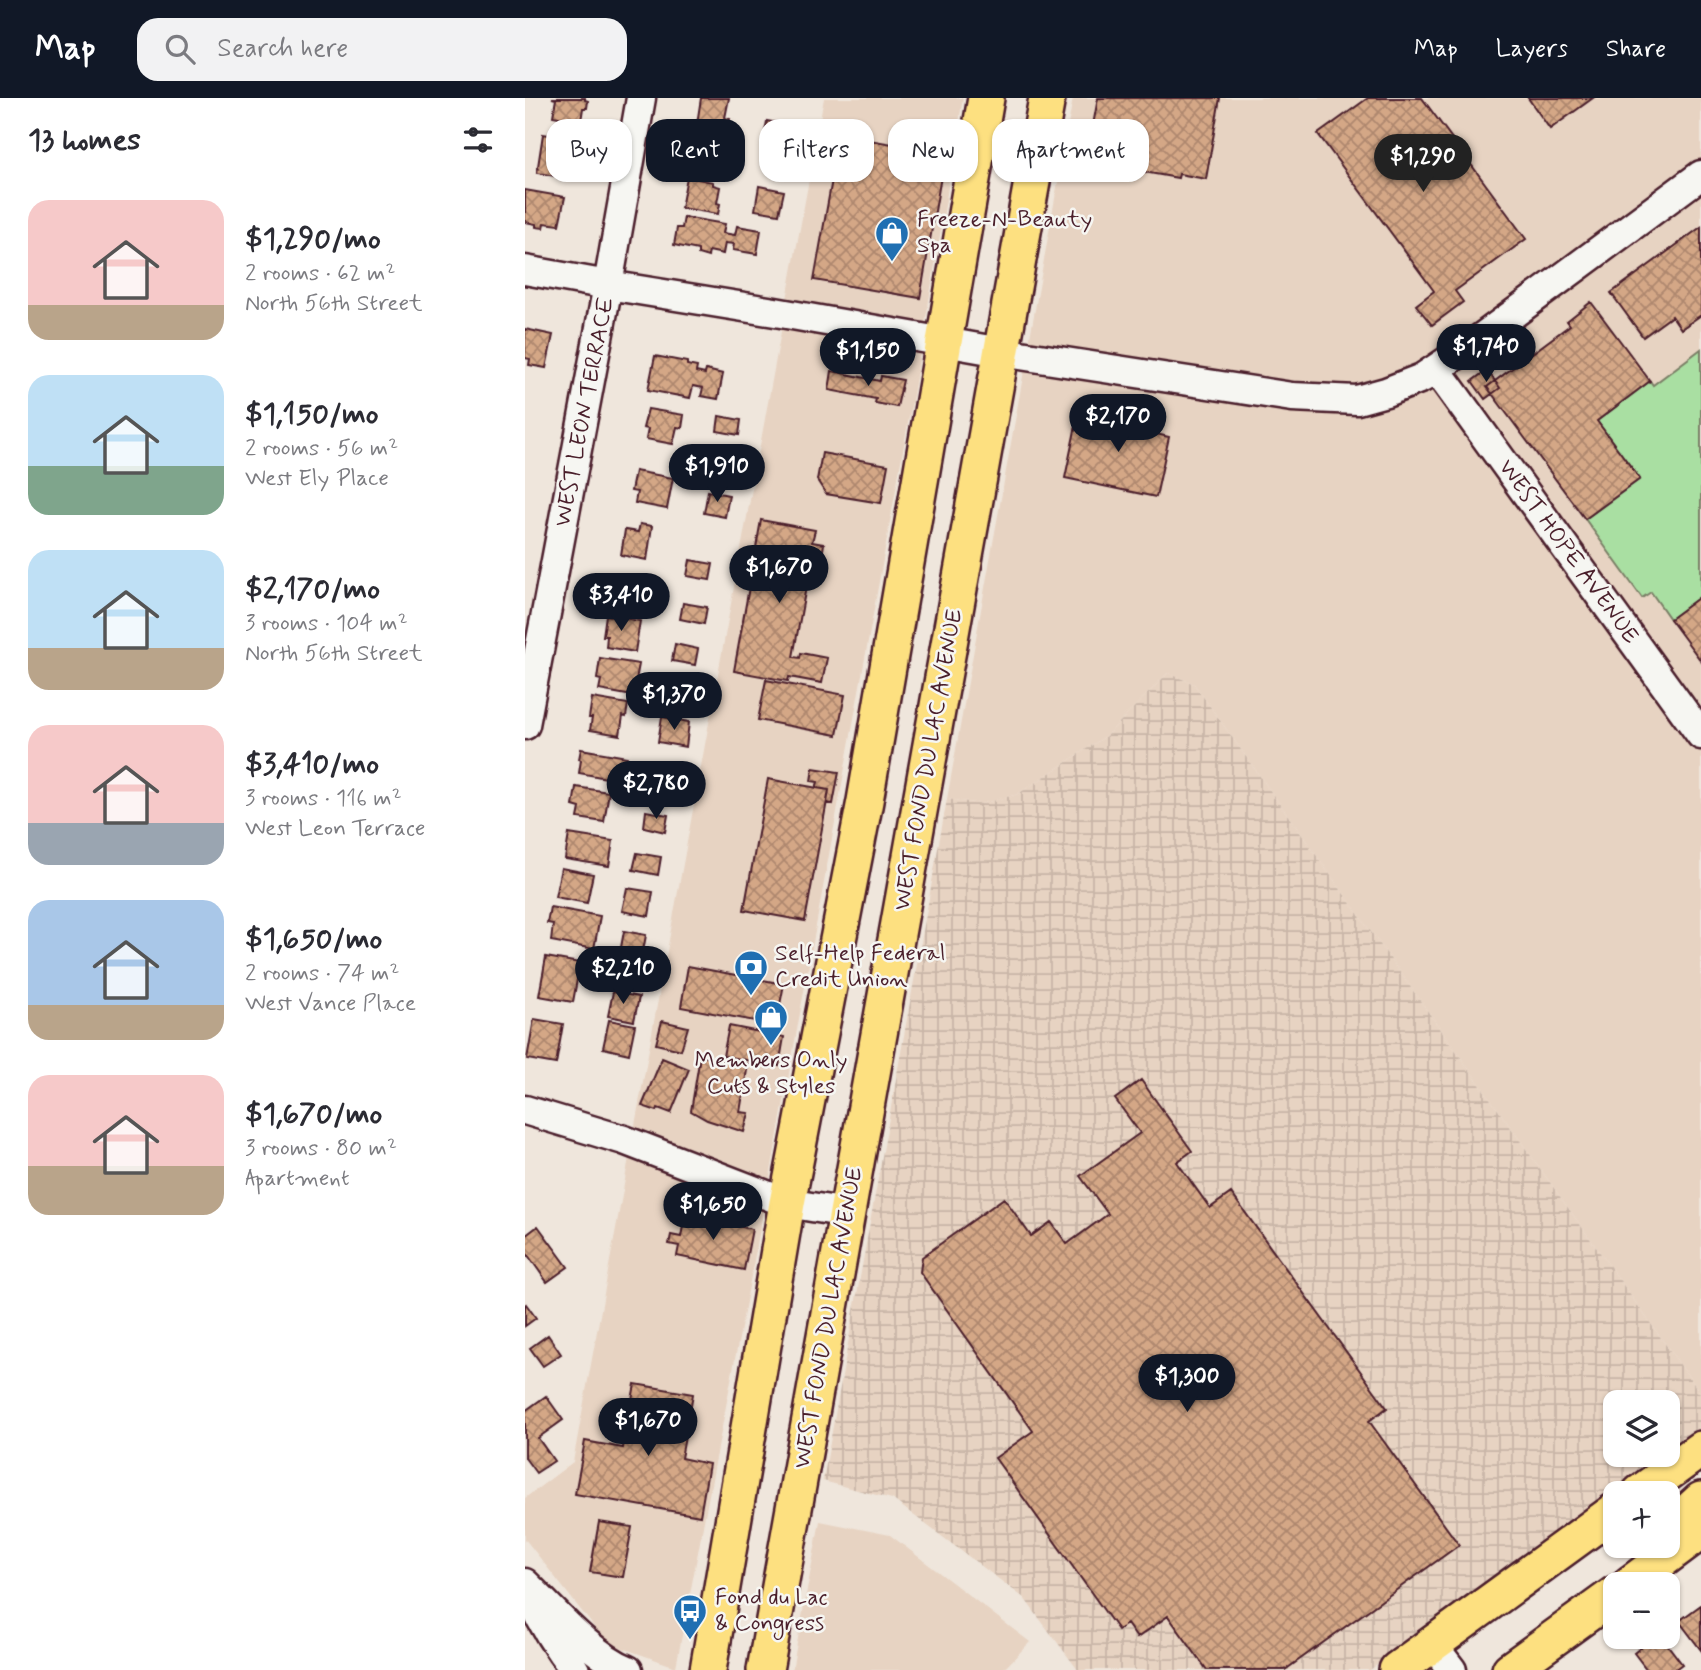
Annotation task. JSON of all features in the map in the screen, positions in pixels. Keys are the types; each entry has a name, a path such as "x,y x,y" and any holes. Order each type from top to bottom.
{"main road":[{"path":"708,1670 787,1203 865,801 986,98"},
{"name":"WEST FOND DU LAC AVENUE","path":"765,1670 1047,98"},
{"path":"1656,1481 1701,1448"},
{"path":"1680,1519 1701,1500"},
{"path":"1397,1670 1442,1657 1603,1521"},
{"path":"1649,1565 1701,1531"},
{"path":"1510,1670 1603,1603"}],"street":[{"name":"WEST LEON TERRACE","path":"525,725 536,624 608,285 641,98"},
{"path":"525,270 1001,352 1293,397 1357,400 1386,393 1436,369 1701,174"},
{"name":"WEST HOPE AVENUE","path":"1436,369 1701,735"},
{"path":"525,1110 624,1140 787,1203 848,1213"},
{"path":"525,1585 549,1636 575,1670"},
{"path":"525,1585 607,1659 628,1670"}],"shaded area":[{"path":"824,98 963,98 959,119 888,119 888,182 949,182 913,396 773,1161 676,1667 606,1642 525,1539 525,1498 573,1462 809,182 874,182 874,119 820,119"},
{"path":"1073,98 1701,98 1701,1394 1194,684 1168,673 1106,736 1018,794 981,804 947,799 1058,182 1149,182 1149,119 1069,119"},
{"path":"1168,673 1194,684 1701,1394 1701,1427 1680,1443 1680,1390 1603,1390 1603,1467 1646,1467 1627,1481 1603,1481 1603,1499 1370,1670 1078,1670 1024,1598 892,1499 823,1481 947,799 981,804 1018,794 1106,736"},
{"path":"820,1521 890,1535 1030,1642 1003,1670 792,1670"}],"green space":[{"path":"1701,349 1701,596 1670,619 1651,592 1642,598 1585,519 1640,479 1597,421 1650,381 1653,385"}],"building":[{"path":"552,98 585,98 588,101 587,108 583,108 581,119 553,116 556,99"},
{"path":"701,98 729,98 725,118 730,119 698,119"},
{"path":"1098,98 1220,98 1206,179 1179,174 1178,178 1149,173 1149,119 1094,119"},
{"path":"1368,98 1422,98 1526,239 1455,291 1463,302 1432,325 1416,305 1434,291 1318,134"},
{"path":"1528,98 1593,98 1550,129"},
{"path":"543,134 546,134 546,174 537,173"},
{"path":"874,141 888,143 888,182 940,182 920,298 814,280 832,182 874,182"},
{"path":"686,182 713,182 713,185 720,187 718,214 681,208"},
{"path":"759,186 784,191 779,214 755,210"},
{"path":"525,190 565,197 559,225 544,223 543,228 525,222"},
{"path":"684,217 725,224 723,233 735,235 737,226 761,230 757,254 733,250 734,244 725,243 723,254 709,251 708,257 698,254 698,250 674,245 677,228 682,228"},
{"path":"1701,227 1701,315 1681,329 1672,316 1643,337 1611,293"},
{"path":"1591,302 1650,381 1597,421 1640,479 1585,519 1487,387 1570,325 1567,321"},
{"path":"525,329 553,335 546,368 529,365 530,359 525,358"},
{"path":"655,356 687,362 687,365 697,367 696,372 705,374 706,370 723,374 718,399 701,396 703,388 693,386 690,398 648,390"},
{"path":"1487,370 1500,388 1485,399 1472,381"},
{"path":"832,371 880,381 881,376 903,380 897,407 875,403 876,399 829,390"},
{"path":"1119,407 1143,412 1139,430 1169,437 1156,497 1065,478 1078,416 1116,424"},
{"path":"648,409 684,415 682,428 677,427 673,444 646,439 648,429 643,428"},
{"path":"719,416 741,420 739,435 717,431"},
{"path":"822,453 888,465 881,503 826,494 817,480"},
{"path":"635,471 673,478 667,509 635,503 637,492 631,491"},
{"path":"708,491 729,495 725,517 704,513"},
{"path":"761,520 815,530 812,542 824,544 820,567 810,565 793,657 800,658 801,653 827,658 822,683 789,677 788,681 734,671"},
{"path":"640,524 652,526 647,560 621,555 625,530 638,532"},
{"path":"690,560 713,564 710,580 687,576"},
{"path":"617,575 656,582 650,612 611,605"},
{"path":"1701,596 1701,661 1670,619"},
{"path":"683,603 707,607 704,624 680,619"},
{"path":"606,615 640,621 635,652 606,647 607,636 603,636"},
{"path":"675,644 698,649 695,665 672,661"},
{"path":"600,658 639,664 633,696 599,690 601,680 597,679"},
{"path":"766,680 845,695 837,735 758,720"},
{"path":"667,685 690,689 687,707 664,702"},
{"path":"592,698 628,704 620,735 590,730"},
{"path":"662,717 689,722 686,747 658,742"},
{"path":"581,749 627,757 623,781 579,773"},
{"path":"647,768 671,772 668,789 645,784"},
{"path":"813,768 839,772 833,804 827,803 829,790 816,788 818,782 811,781"},
{"path":"768,779 829,790 805,921 744,910"},
{"path":"576,787 609,792 604,822 578,818 580,808 573,806"},
{"path":"646,811 668,815 665,832 644,827"},
{"path":"569,834 613,841 609,866 565,859"},
{"path":"637,853 661,857 658,875 633,870"},
{"path":"561,868 593,874 587,903 555,897"},
{"path":"627,888 653,892 649,916 622,911"},
{"path":"550,907 600,916 594,949 551,941 553,924 547,923"},
{"path":"624,931 646,935 642,957 620,953"},
{"path":"546,957 580,963 573,1002 539,996"},
{"path":"688,966 784,984 776,1025 681,1007"},
{"path":"613,992 639,997 634,1021 608,1016"},
{"path":"534,1019 563,1024 556,1064 527,1059"},
{"path":"609,1020 635,1025 629,1054 603,1048"},
{"path":"662,1021 688,1027 681,1050 656,1044"},
{"path":"729,1026 784,1037 779,1066 723,1056"},
{"path":"700,1056 748,1064 740,1112 749,1113 744,1132 707,1120 691,1111"},
{"path":"662,1058 689,1069 671,1113 642,1106"},
{"path":"1141,1080 1192,1151 1177,1162 1210,1208 1231,1193 1387,1408 1369,1421 1459,1545 1285,1670 1207,1670 1168,1616 1137,1638 1127,1624 1118,1630 995,1458 1033,1431 920,1272 922,1257 1004,1198 1031,1236 1051,1222 1067,1244 1108,1214 1080,1176 1140,1133 1115,1099"},
{"path":"685,1215 752,1229 744,1270 677,1256 679,1246 669,1244 671,1235 681,1237"},
{"path":"538,1226 568,1267 547,1282 525,1251 525,1236"},
{"path":"525,1305 536,1318 525,1326"},
{"path":"548,1335 561,1354 543,1366 530,1348"},
{"path":"635,1384 693,1394 681,1458 709,1464 700,1516 575,1494 585,1441 623,1448"},
{"path":"546,1396 563,1420 538,1438 554,1461 536,1473 525,1458 525,1411"},
{"path":"599,1522 632,1527 623,1577 590,1572"},
{"path":"1701,1605 1701,1650 1680,1622"},
{"path":"1639,1649 1671,1649 1682,1664 1674,1670 1647,1670 1634,1653"}],"place":[{"name":"Freeze-N-Beauty Spa","path":"892,263"},
{"name":"Self-Help Federal Credit Union","path":"751,997"},
{"name":"Members Only Cuts & Styles","path":"771,1047"},
{"name":"Fond du Lac & Congress","path":"690,1641"}]}
